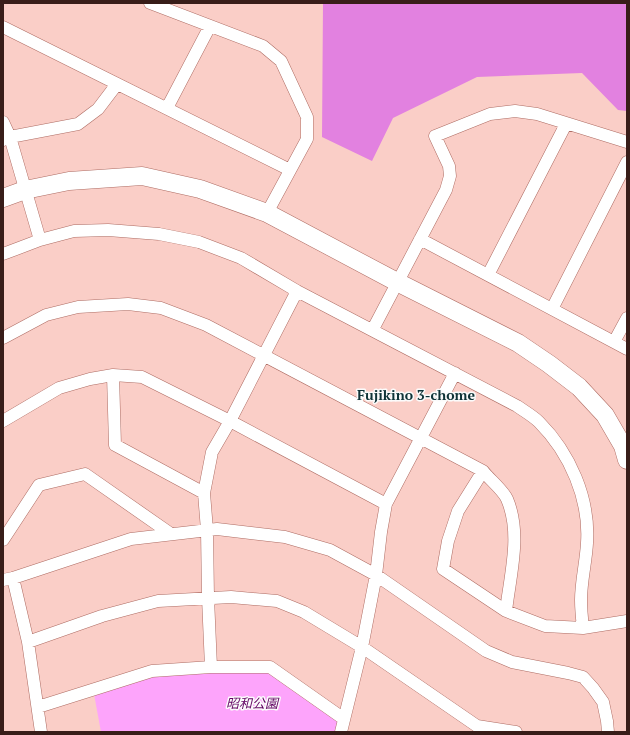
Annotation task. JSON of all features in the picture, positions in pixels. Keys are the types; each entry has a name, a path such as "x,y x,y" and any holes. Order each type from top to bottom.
{"street":[{"path":"150,3 263,46 281,61 307,117 307,139 267,213"},
{"path":"167,108 210,26"},
{"path":"3,27 290,170"},
{"path":"7,139 78,124 98,109 117,84"},
{"path":"373,329 446,190 450,176 449,166 435,136 490,114 515,111 537,114 627,142"},
{"path":"3,122 7,139 25,190 40,240"},
{"path":"488,275 566,124"},
{"path":"552,309 627,162"},
{"path":"3,198 25,190 69,181 142,176 200,189 267,213 397,282 518,343 550,364 579,387 605,415 623,446 627,460"},
{"path":"3,254 40,240 74,231 108,230 166,235 199,242 241,258 298,291 373,329 517,406 538,421 557,442 581,490 587,516 587,543 581,600 583,628"},
{"path":"420,239 627,349"},
{"path":"211,667 207,530 204,493 212,452 230,421 298,291"},
{"path":"3,338 46,315 78,307 128,304 161,308 206,326 483,471 506,498 513,522 514,544 506,611"},
{"path":"614,342 627,318"},
{"path":"341,732 362,647 376,575 386,504 455,373"},
{"path":"113,376 115,445 204,493"},
{"path":"3,421 59,388 90,379 113,376 142,377 230,421 386,504"},
{"path":"483,471 458,511 448,541 443,569 506,611 545,626 583,628 627,622"},
{"path":"3,540 39,485 85,474 171,534"},
{"path":"41,732 28,642 8,579 131,539 217,530 285,537 330,550 376,575 486,651 512,662 583,677 603,702 608,732"},
{"path":"28,642 102,616 158,601 231,597 277,601 304,612 362,647 477,726 516,732"},
{"path":"38,707 152,671 211,667 270,667 344,719"}],"green space":[{"name":"昭和公園","path":"269,672 340,721 338,732 101,732 94,694 153,674"}],"shaded area":[{"path":"323,3 623,3 627,5 627,111 618,110 582,73 477,77 393,118 372,161 322,137"}],"district":[{"name":"Fujikino 3-chome","path":"416,394"}]}
